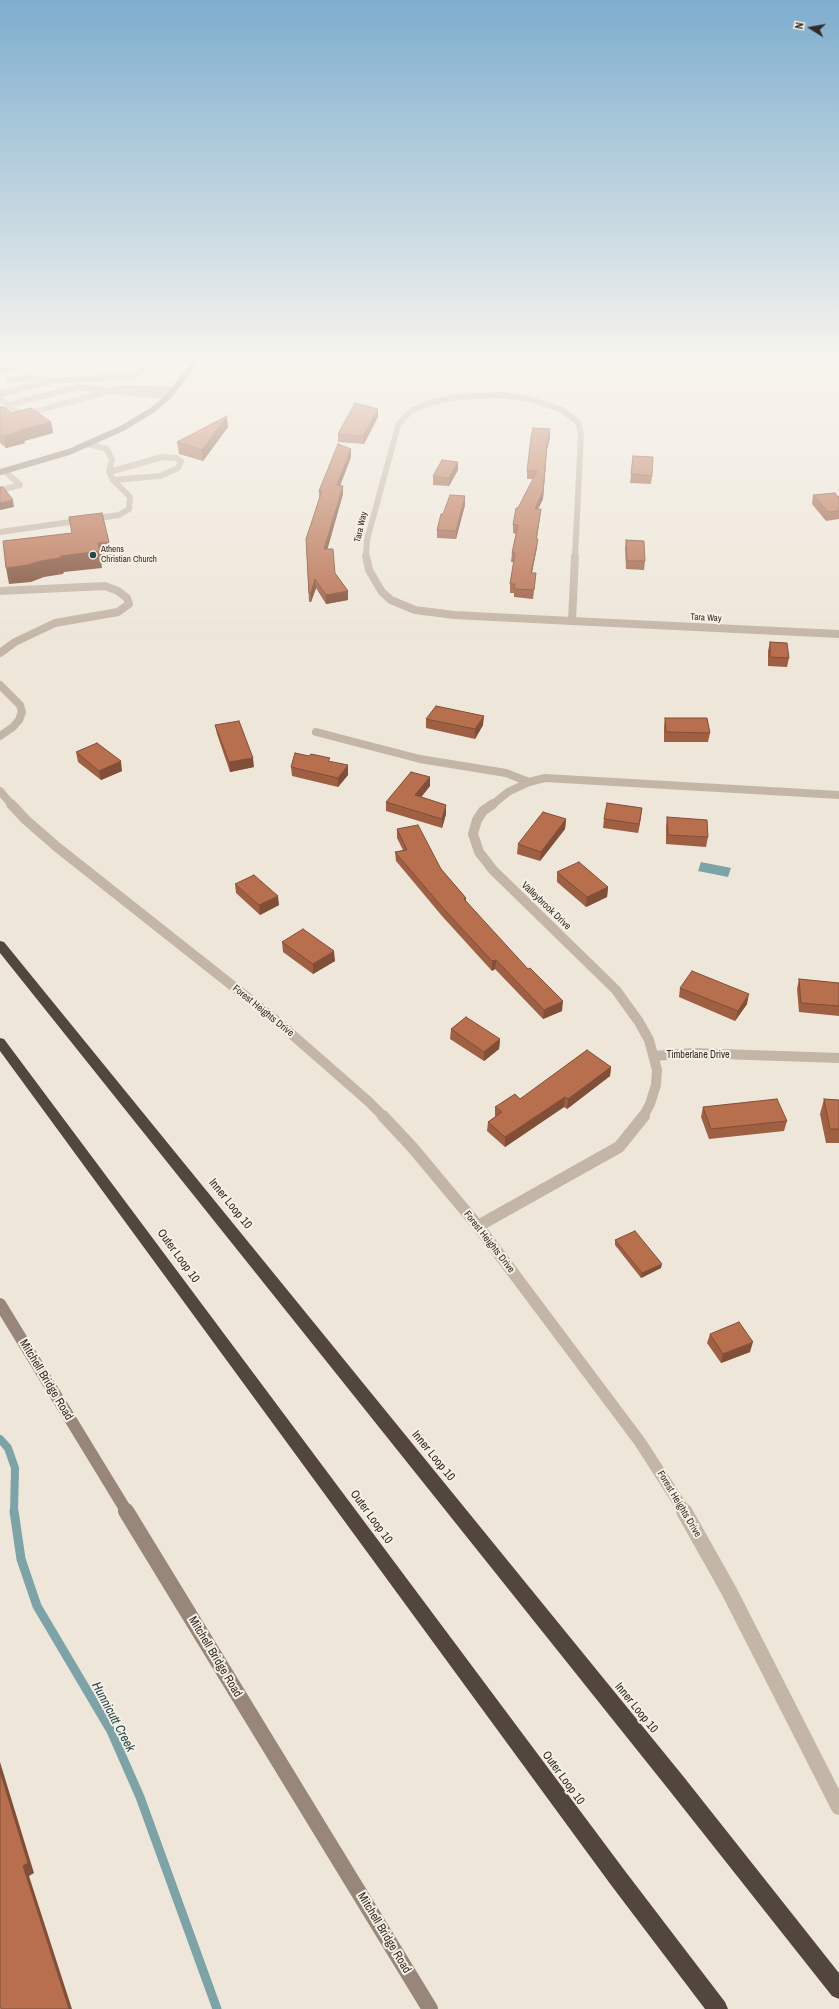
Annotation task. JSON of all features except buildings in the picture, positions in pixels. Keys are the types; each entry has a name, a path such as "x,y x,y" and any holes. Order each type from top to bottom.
{"highway":[{"name":"Inner Loop 10","path":"0,945 676,1783 839,1989"},
{"name":"Outer Loop 10","path":"0,1042 618,1878 718,2009"}],"street":[{"path":"2,472 61,454"},
{"path":"0,532 119,515 129,509 130,497 113,480 109,472 112,460 109,454"},
{"name":"Tara Way","path":"390,454 367,540 366,559 369,570 382,592 391,600 402,606 433,613 839,634"},
{"name":"Tara Way","path":"572,621 580,454"},
{"path":"109,472 162,457 176,458 182,461 178,468 160,476 113,480"},
{"path":"1,490 20,485 2,472"},
{"path":"0,591 105,586 118,591 127,598 129,604 118,612 54,623 15,642 0,653"},
{"path":"0,685 20,706 22,712 19,720 13,727 0,736"},
{"name":"Valleybrook Drive","path":"316,732 420,759 506,773 529,782"},
{"name":"Valleybrook Drive","path":"654,1056 639,1022 616,990 493,870 479,852 473,834 477,820 483,811 496,800 529,782 557,778 839,795"},
{"name":"Forest Heights Drive","path":"0,791 26,820 57,847 272,1017 368,1101 412,1147 478,1226 640,1442 679,1501 729,1591 839,1808"},
{"name":"Timberlane Drive","path":"478,1226 619,1147 641,1121 650,1104 656,1086 657,1070 654,1056 693,1053 839,1058"},
{"name":"Mitchell Bridge Road","path":"0,1304 430,2009"}],"water":[{"path":"701,862 731,868 728,877 698,871"}],"waterway":[{"name":"Hunnicutt Creek","path":"0,1439 8,1448 15,1468 14,1511"},
{"name":"Hunnicutt Creek","path":"14,1511 21,1559 37,1606 111,1731 140,1797 217,2009"}],"place":[{"name":"Athens Christian Church","path":"93,555"}]}
